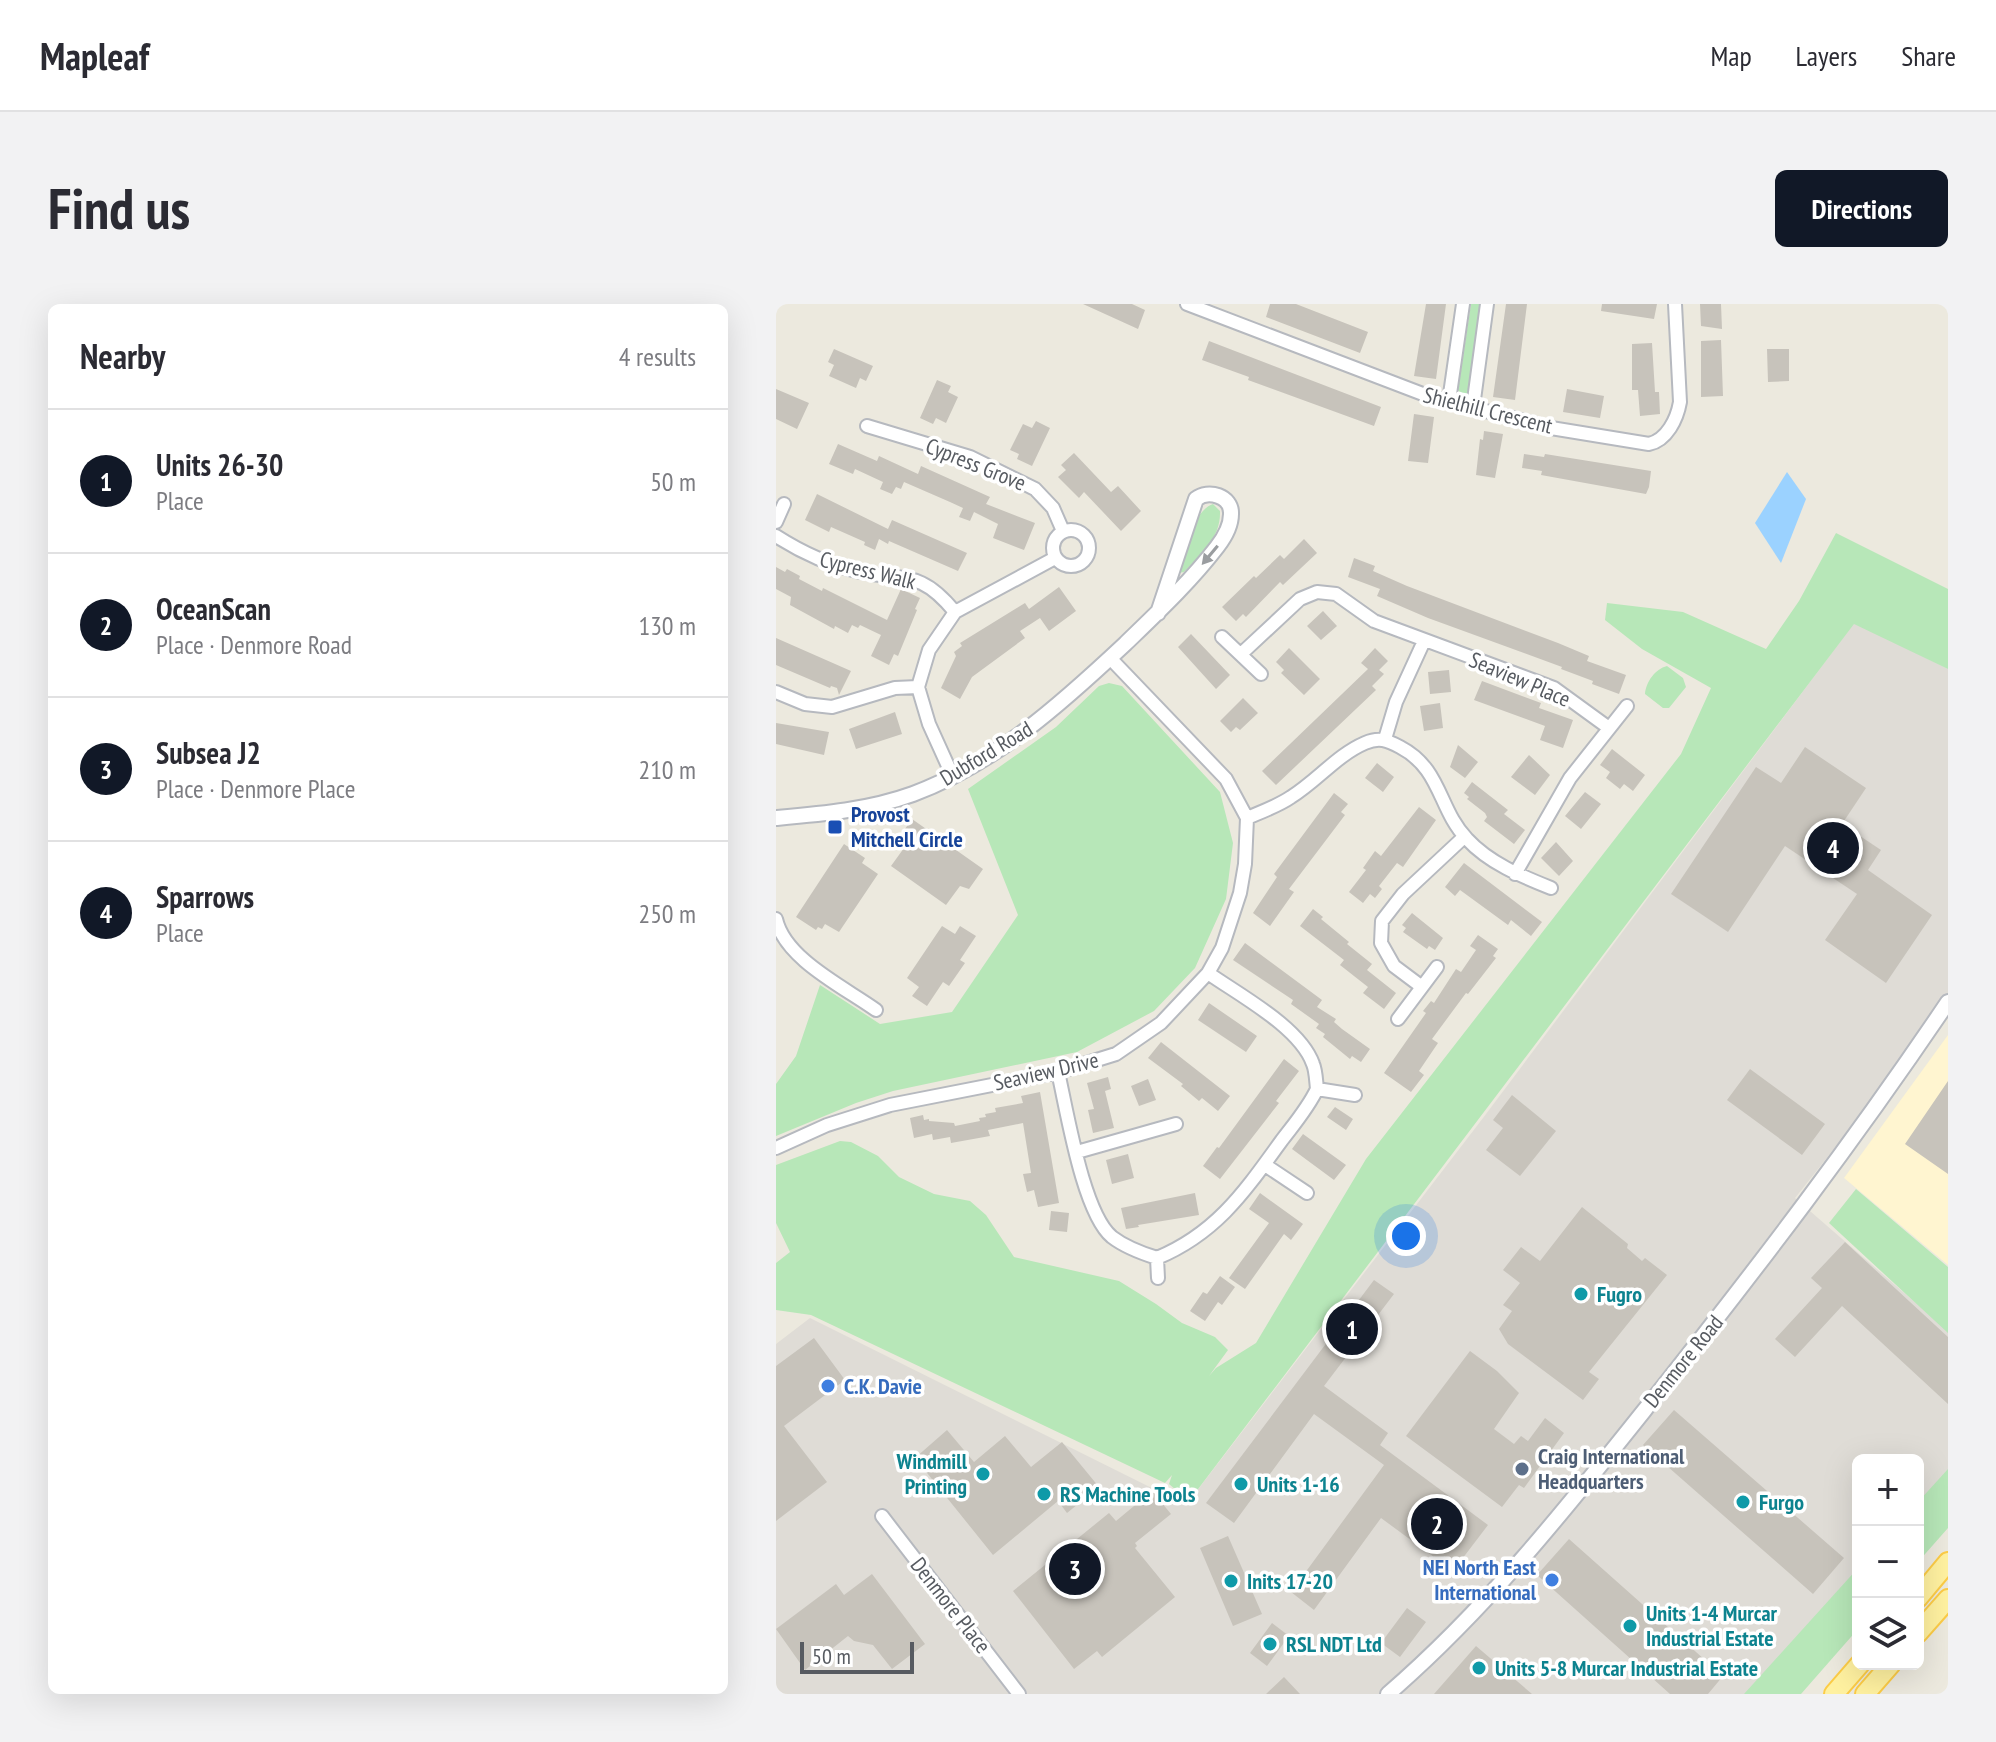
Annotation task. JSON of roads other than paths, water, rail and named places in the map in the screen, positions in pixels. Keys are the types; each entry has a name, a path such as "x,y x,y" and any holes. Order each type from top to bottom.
{"main road":[{"path":"1924,1591 1948,1562"},
{"path":"1924,1626 1948,1599"},
{"path":"1834,1694 1855,1670"},
{"path":"1865,1694 1886,1670"}],"street":[{"name":"Shielhill Crescent","path":"1187,304 1416,392 1551,428 1649,444 1657,442 1678,415 1675,304"},
{"path":"1449,401 1463,304"},
{"path":"1473,407 1487,304"},
{"name":"Cypress Grove","path":"867,426 970,457 1035,489 1053,508 1063,531 1073,530 1083,534 1089,542 1085,561 1072,567 1055,558 955,612 929,650 918,687"},
{"name":"Dubford Road","path":"776,818 866,807 912,794 953,777 1033,725 1158,613 1200,567 1225,535 1232,512 1222,498 1211,494 1196,499 1158,613"},
{"path":"776,522 784,504"},
{"path":"1055,558 1053,546 1063,531"},
{"name":"Cypress Walk","path":"776,536 818,560 857,571 917,580 937,591 955,612"},
{"name":"Seaview Place","path":"1241,654 1300,599 1317,592 1336,594 1374,621 1554,688 1609,728"},
{"path":"1222,637 1261,674"},
{"path":"1385,739 1396,702 1424,641"},
{"path":"1110,658 1226,779 1247,818 1288,799 1344,755 1368,742 1385,739 1417,756 1431,775 1464,837 1515,874 1551,888"},
{"path":"776,692 805,704 832,707 895,688 918,687 929,724 953,777"},
{"path":"1515,874 1570,778 1627,706"},
{"name":"Seaview Drive","path":"776,1148 827,1125 890,1105 1058,1072 1116,1054 1161,1023 1208,973 1222,948 1240,893 1247,818"},
{"path":"1422,987 1394,966 1381,943 1382,921 1403,894 1464,837"},
{"path":"776,919 778,936 795,952 876,1010"},
{"path":"1398,1019 1437,967"},
{"path":"1058,1072 1086,1192 1110,1236 1135,1251 1157,1258 1180,1248 1209,1228 1236,1203 1300,1119 1317,1089 1313,1063 1290,1031 1208,973"},
{"name":"Denmore Road","path":"1388,1694 1426,1661 1482,1604 1609,1455 1826,1178 1948,1002"},
{"path":"1317,1089 1355,1095"},
{"path":"1077,1152 1176,1124"},
{"path":"1265,1165 1307,1193"},
{"path":"1157,1258 1158,1278"},
{"name":"Denmore Place","path":"882,1516 1019,1694"}],"water":[{"path":"1787,472 1806,499 1781,563 1755,523"}],"place":[{"name":"Provost Mitchell Circle","path":"835,827"},
{"name":"Sparrows","path":"1833,848"},
{"name":"Fugro","path":"1581,1294"},
{"name":"Units 26-30","path":"1352,1329"},
{"name":"C.K. Davie","path":"828,1386"},
{"name":"Craig International Headquarters","path":"1522,1469"},
{"name":"Windmill Printing","path":"983,1474"},
{"name":"Units 1-16","path":"1241,1484"},
{"name":"RS Machine Tools","path":"1044,1494"},
{"name":"Furgo","path":"1743,1502"},
{"name":"OceanScan","path":"1437,1524"},
{"name":"Subsea J2","path":"1075,1569"},
{"name":"NEI North East International","path":"1552,1580"},
{"name":"Inits 17-20","path":"1231,1581"},
{"name":"Units 1-4 Murcar Industrial Estate","path":"1630,1626"},
{"name":"RSL NDT Ltd","path":"1270,1644"},
{"name":"Units 5-8 Murcar Industrial Estate","path":"1479,1668"}]}
